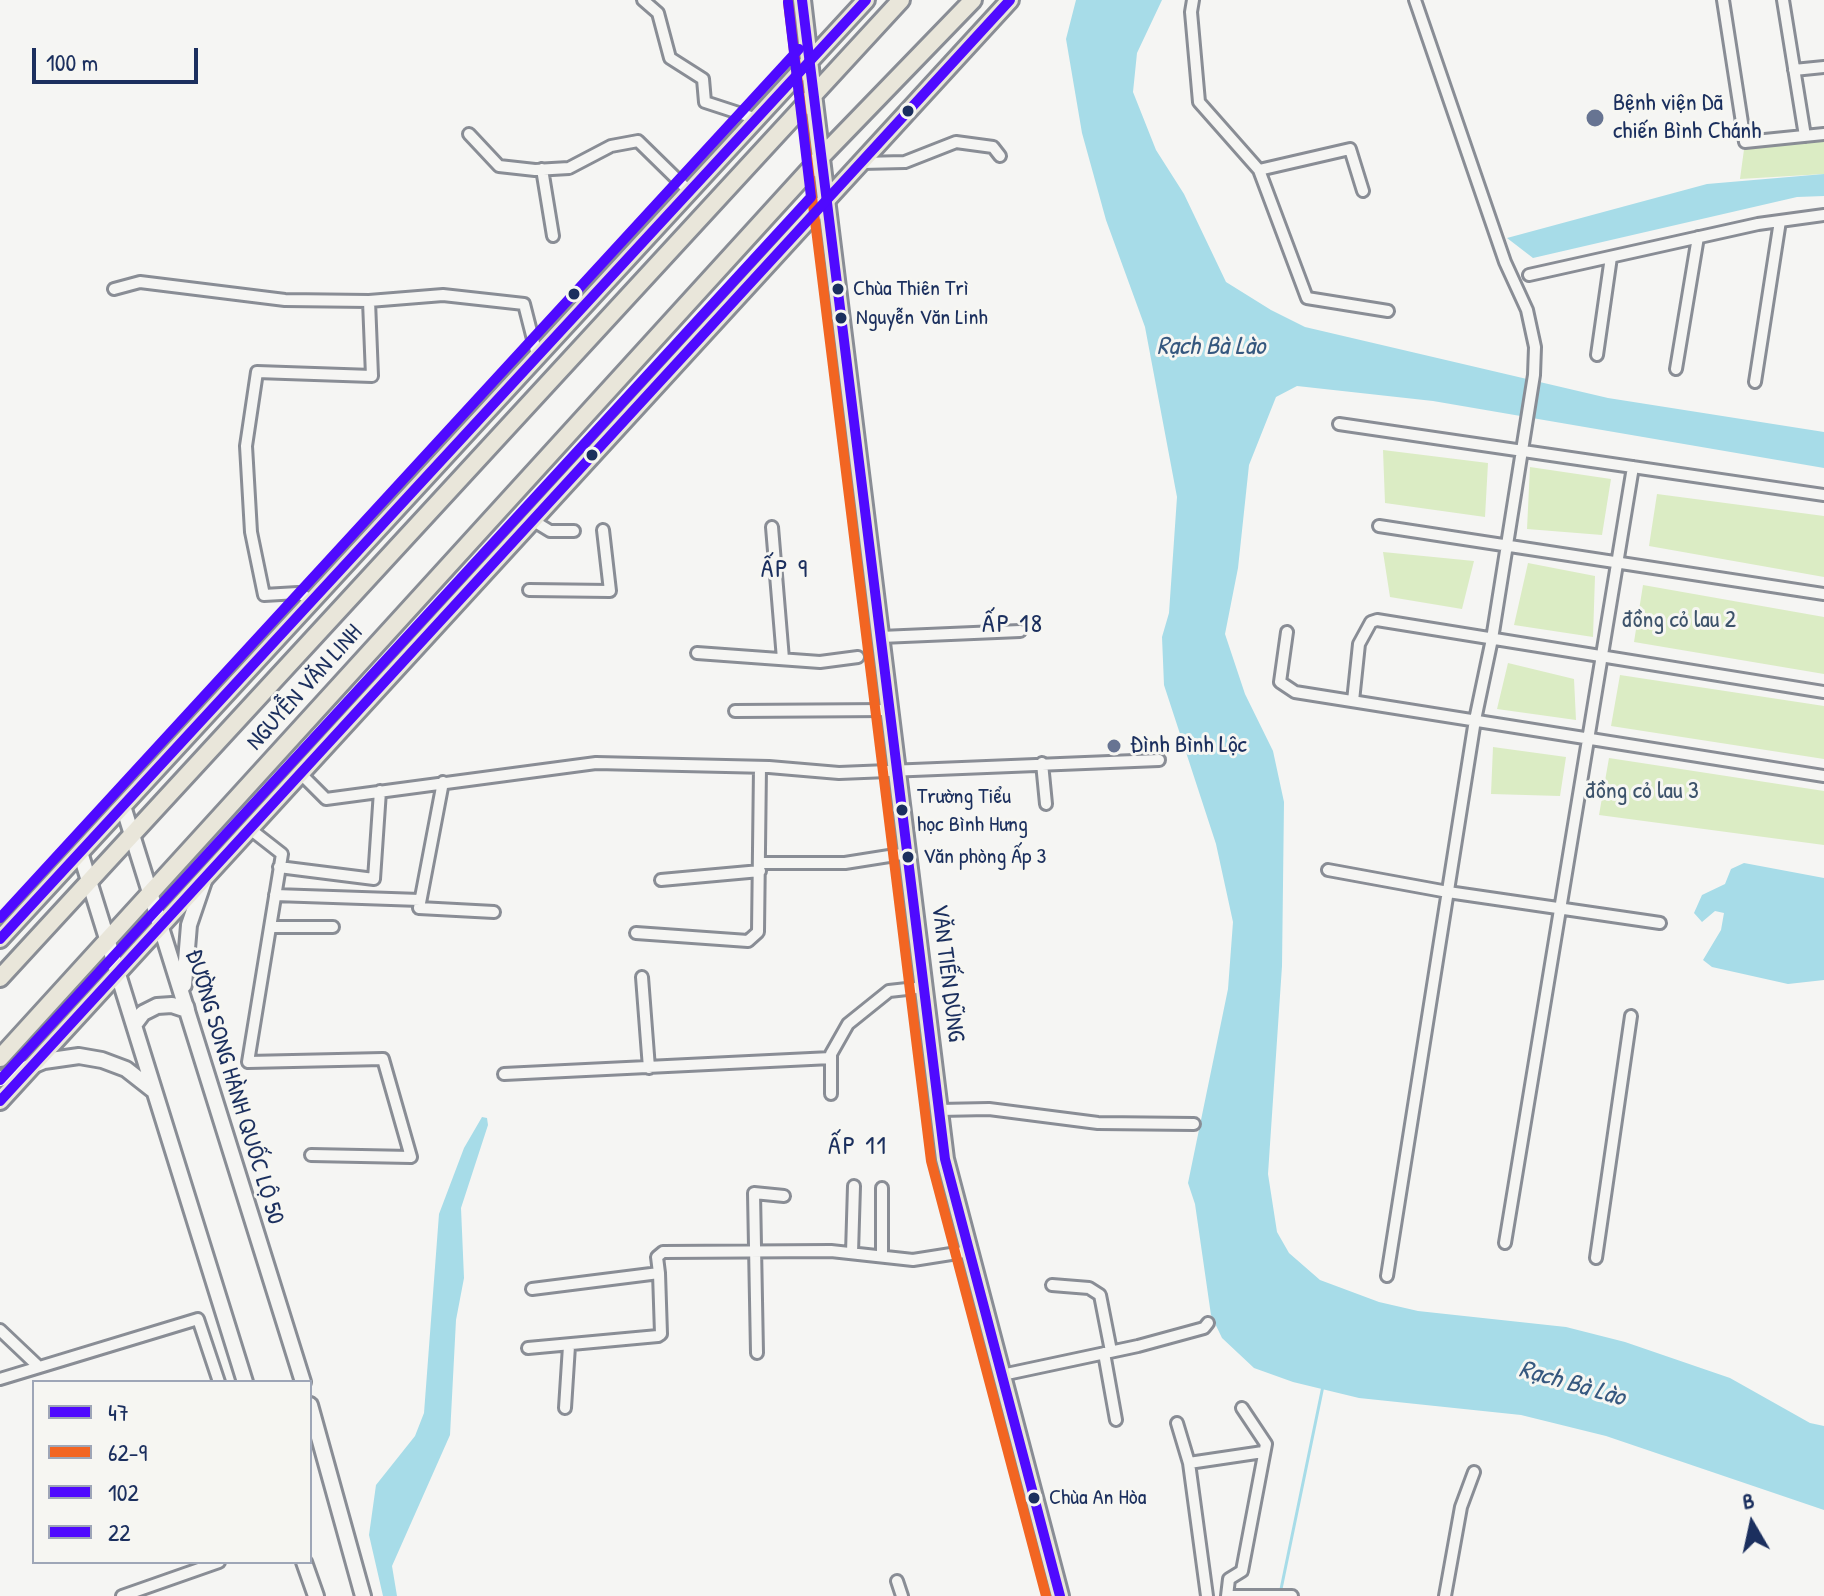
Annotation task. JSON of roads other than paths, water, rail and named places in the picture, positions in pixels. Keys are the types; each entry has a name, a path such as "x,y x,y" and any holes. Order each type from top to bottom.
{"main road":[{"name":"VĂN TIẾN DŨNG","path":"802,0 945,1159 1060,1596"},
{"path":"0,939 809,58 866,0"},
{"name":"NGUYỄN VĂN LINH","path":"0,978 901,0"},
{"name":"NGUYỄN VĂN LINH","path":"0,1058 821,157 973,0"},
{"path":"0,1101 1010,0"},
{"name":"ĐƯỜNG SONG HÀNH QUỐC LỘ 50","path":"123,806 302,1380"},
{"path":"80,852 244,1380"},
{"path":"134,1025 143,1013 157,1006 172,1005 187,1010 186,942 206,877"},
{"path":"0,1079 33,1065 67,1057 102,1060 137,1075 155,1092"},
{"path":"312,1412 363,1596"},
{"path":"305,1564 316,1596"}],"street":[{"path":"643,0 658,13 670,58 703,79 705,102 754,118"},
{"path":"1193,0 1191,12 1199,102 1259,170 1307,298 1388,311"},
{"path":"1387,1276 1475,720 1492,639 1534,375 1535,347 1527,310 1505,262 1415,0"},
{"path":"1723,0 1745,142 1824,134"},
{"path":"1783,0 1805,136"},
{"path":"1794,70 1824,67"},
{"path":"469,134 499,166 542,169 569,168 611,146 638,141 689,191"},
{"path":"859,163 905,162 956,142 993,147 1000,156"},
{"path":"1259,170 1350,149 1363,191"},
{"path":"542,169 553,236"},
{"path":"1529,275 1698,237 1824,215"},
{"path":"1755,382 1780,221"},
{"path":"1676,369 1698,237"},
{"path":"1597,355 1611,257"},
{"path":"114,289 140,282 285,300 369,301 443,295 524,304 537,355"},
{"path":"312,600 298,593 264,595 251,532 246,446 257,372 372,376 369,301"},
{"path":"1339,424 1824,495"},
{"path":"1505,1243 1633,467"},
{"path":"532,520 550,531 574,531"},
{"path":"1379,526 1824,594"},
{"path":"772,527 783,659"},
{"path":"529,590 610,591 603,530"},
{"path":"1353,701 1359,644 1371,622 1377,620 1824,692"},
{"path":"881,637 1020,631"},
{"path":"1287,632 1280,682 1295,692 1824,776"},
{"path":"697,653 820,662 858,657"},
{"path":"735,711 889,710"},
{"path":"300,773 326,799 596,763 760,767 839,773 1159,760"},
{"path":"1042,763 1046,804"},
{"path":"636,933 748,941 758,932 760,767"},
{"path":"443,782 419,908 494,912"},
{"path":"279,867 374,879 380,791"},
{"path":"250,829 282,854 248,1062 383,1059 411,1157 311,1155"},
{"path":"661,880 760,867 845,863 908,853"},
{"path":"1328,870 1448,892 1660,923"},
{"path":"275,895 420,900"},
{"path":"270,927 333,927"},
{"path":"642,977 649,1068"},
{"path":"831,1094 831,1058 848,1024 889,991 925,987"},
{"path":"1596,1258 1631,1016"},
{"path":"504,1074 831,1058"},
{"path":"939,1110 989,1109 1098,1123 1194,1124"},
{"path":"852,1253 854,1186"},
{"path":"882,1188 882,1256"},
{"path":"757,1353 754,1193 784,1196"},
{"path":"528,1348 661,1334 657,1257 663,1252 852,1253 913,1260 970,1251"},
{"path":"532,1289 659,1273"},
{"path":"1052,1285 1089,1288 1100,1295 1116,1420"},
{"path":"0,1379 198,1319 218,1380"},
{"path":"1002,1375 1204,1328 1208,1323"},
{"path":"0,1330 39,1367"},
{"path":"565,1408 569,1346"},
{"path":"1242,1408 1266,1444 1242,1571 1229,1579 1227,1596 1292,1596"},
{"path":"1177,1423 1189,1463 1207,1596"},
{"path":"1189,1463 1263,1452"},
{"path":"1445,1596 1461,1507 1474,1472"},
{"path":"122,1596 213,1564"},
{"path":"897,1581 902,1596"}],"water":[{"name":"Rạch Bà Lào","path":"1076,0 1162,0 1137,53 1133,92 1156,150 1184,194 1226,282 1271,310 1305,327 1608,398 1824,432 1824,468 1433,401 1297,386 1276,397 1249,465 1238,568 1225,634 1245,694 1273,751 1284,802 1282,966 1268,1174 1277,1232 1289,1253 1320,1280 1379,1302 1418,1311 1566,1327 1625,1342 1730,1378 1810,1423 1824,1426 1824,1510 1606,1436 1521,1415 1359,1398 1293,1382 1254,1368 1222,1338 1211,1315 1195,1204 1188,1183 1228,989 1233,922 1216,844 1164,685 1162,637 1169,613 1177,497 1145,327 1106,220 1082,133 1066,39"},
{"path":"1824,174 1824,196 1797,197 1533,258 1507,238 1707,184"},
{"path":"1744,863 1824,878 1824,980 1788,984 1712,967 1703,960 1721,930 1724,913 1715,911 1702,922 1694,913 1702,895 1725,884 1731,869"},
{"path":"482,1117 487,1118 488,1125 461,1208 464,1278 456,1320 450,1435 392,1566 397,1596 383,1596 369,1535 376,1485 415,1436 424,1413 439,1214 464,1148"}],"waterway":[{"path":"1280,1594 1323,1386"}],"place":[{"name":"Bệnh viện Dã chiến Bình Chánh","path":"1595,118"},
{"name":"Chùa Thiên Trì","path":"838,289"},
{"name":"Nguyễn Văn Linh","path":"841,318"},
{"name":"Đình Bình Lộc","path":"1114,746"},
{"name":"Trường Tiểu học Bình Hưng","path":"902,810"},
{"name":"Văn phòng Ấp 3","path":"908,857"},
{"name":"Chùa An Hòa","path":"1034,1498"}],"district":[{"name":"ẤP 9","path":"785,570"},
{"name":"ẤP 18","path":"1013,625"},
{"name":"ẤP 11","path":"858,1147"}],"park label":[{"name":"đồng cỏ lau 2","path":"1679,621"},
{"name":"đồng cỏ lau 3","path":"1642,792"}]}
